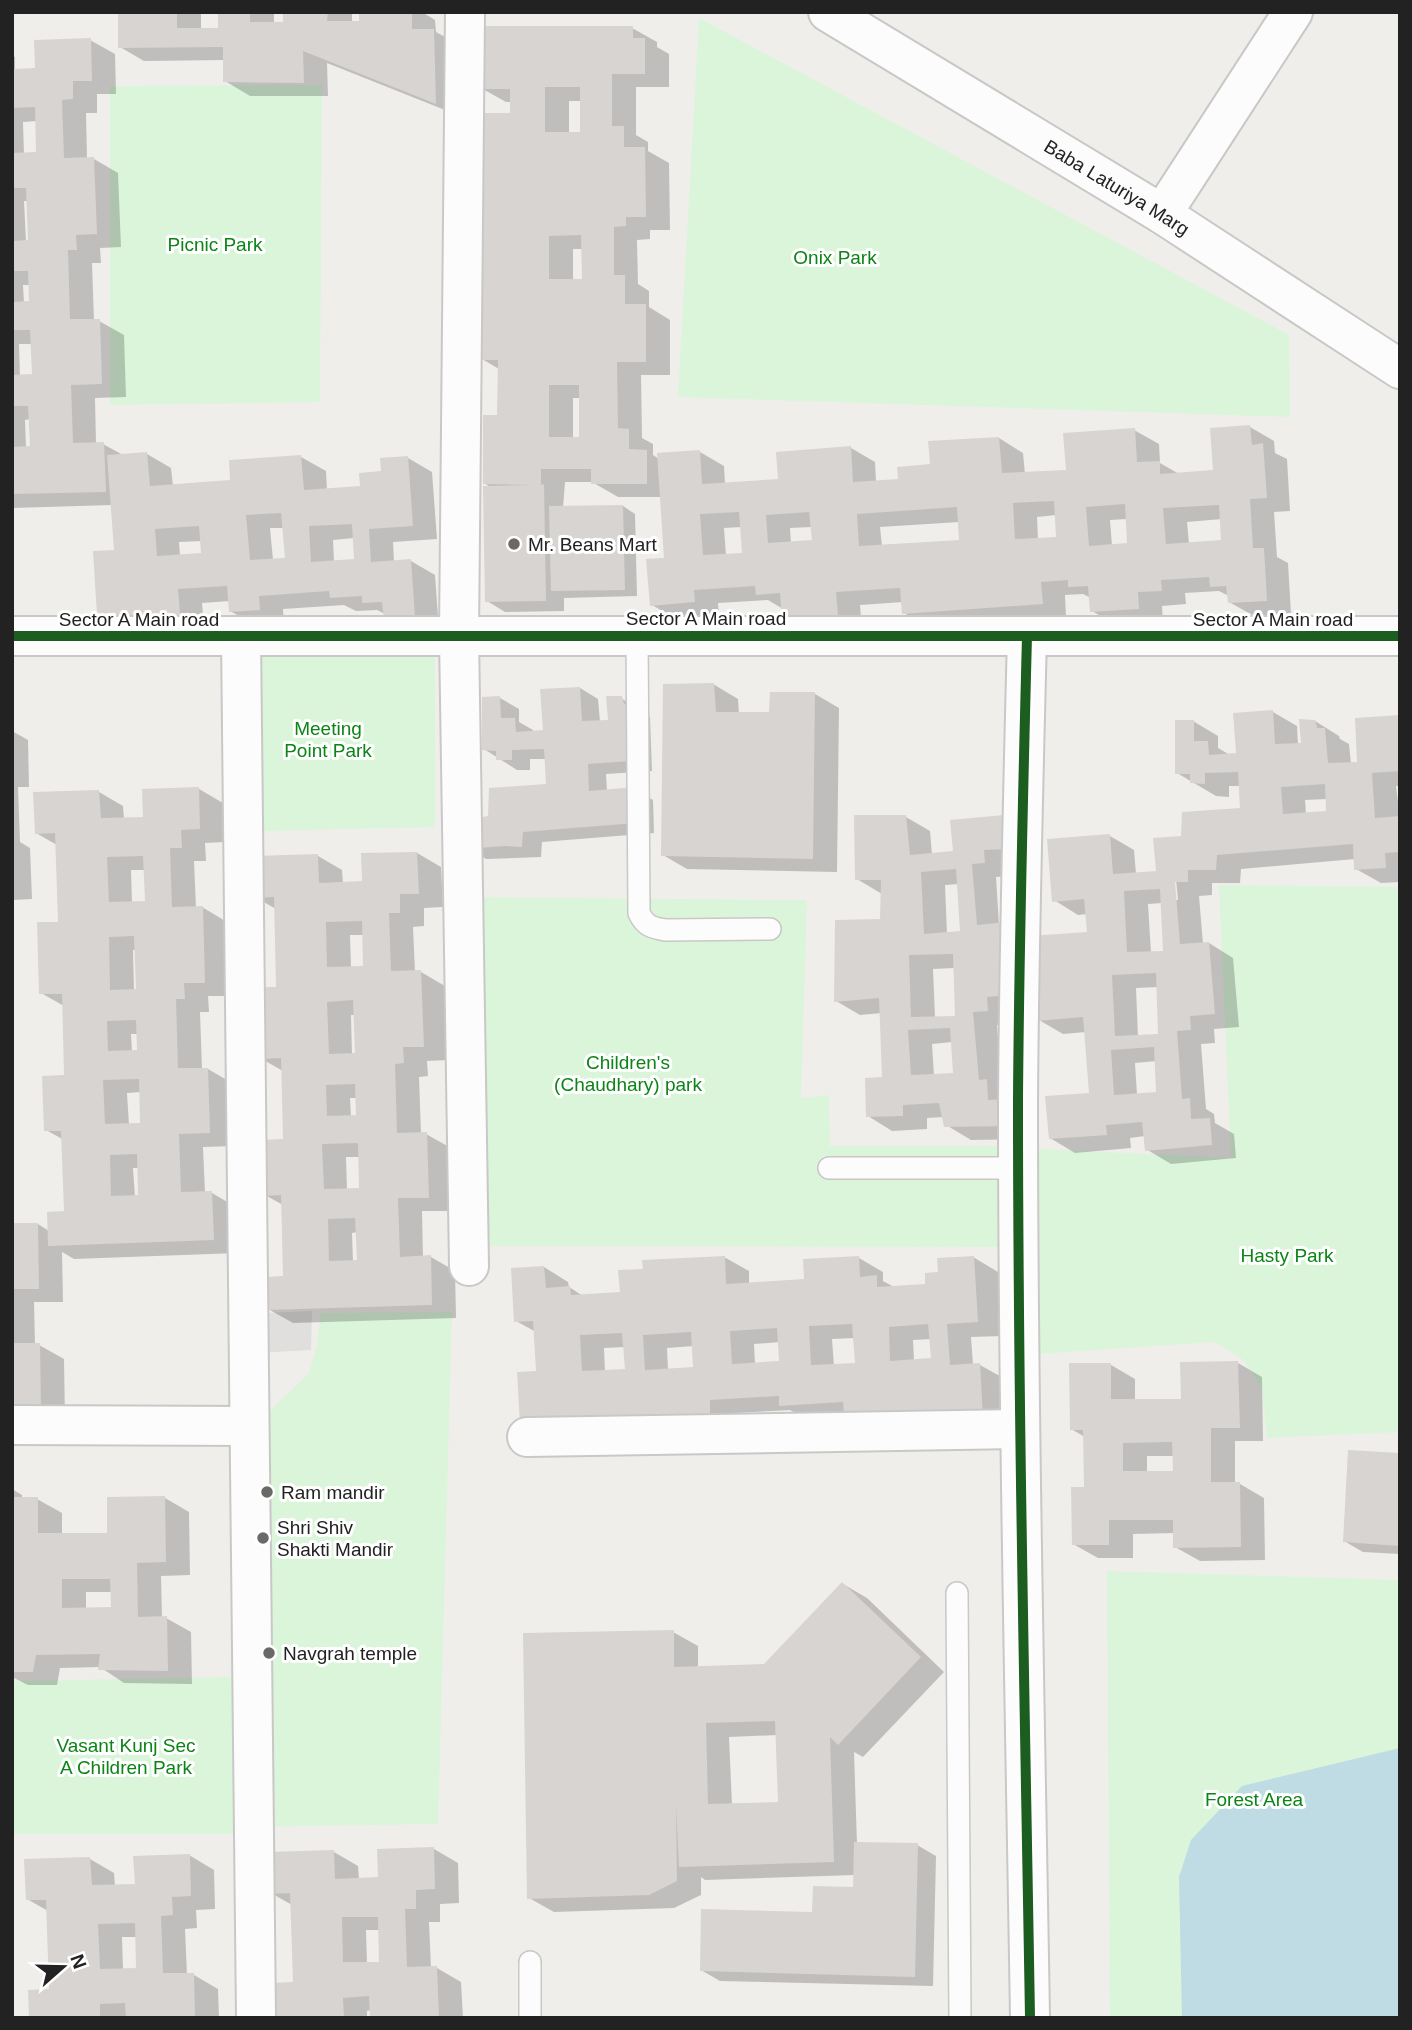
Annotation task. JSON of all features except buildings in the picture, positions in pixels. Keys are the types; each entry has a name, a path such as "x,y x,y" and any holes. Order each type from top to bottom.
{"street":[{"path":"465,12 458,636 469,1266"},
{"name":"Baba Laturiya Marg","path":"828,12 1162,214 1400,369"},
{"path":"1162,214 1293,12"},
{"name":"Sector A Main road","path":"12,636 1400,636"},
{"path":"241,636 256,2018"},
{"path":"1027,636 1021,879 1019,1168 1020,1429 1030,2018"},
{"path":"12,1425 249,1426"},
{"path":"527,1437 1020,1429"}],"lane":[{"path":"637,636 639,912 644,923 666,930 770,929"},
{"path":"829,1168 1019,1168"},
{"path":"957,1593 960,2018"},
{"path":"530,1962 530,2018"}],"green space":[{"name":"Onix Park","path":"699,18 1289,335 1290,417 678,397"},
{"name":"Picnic Park","path":"322,85 320,402 110,405 110,86"},
{"name":"Meeting Point Park","path":"435,646 435,827 225,832 222,650"},
{"name":"Hasty Park","path":"1219,885 1400,887 1400,1432 1267,1438 1262,1388 1243,1360 1215,1342 1022,1355 1018,1148 1231,1158"},
{"name":"Children's (Chaudhary) park","path":"451,897 807,900 801,1098 829,1095 830,1146 998,1146 1000,1247 451,1246"},
{"path":"452,1312 438,1824 245,1827 238,1442 309,1373 317,1344 321,1313"},
{"name":"Forest Area","path":"1107,1571 1400,1580 1400,2018 1110,2018"},
{"name":"Vasant Kunj Sec A Children Park","path":"233,1677 238,1834 12,1834 12,1681"}],"shaded area":[{"path":"312,1311 311,1350 241,1354 242,1314"}],"water":[{"path":"1400,1748 1400,2018 1182,2018 1179,1877 1191,1840 1242,1786"}],"cycle path":[{"path":"12,636 1400,636"},
{"path":"1027,636 1018,1101 1020,1445 1030,2018"}],"place":[{"name":"Mr. Beans Mart","path":"514,544"},
{"name":"Ram mandir","path":"267,1492"},
{"name":"Shri Shiv Shakti Mandir","path":"263,1538"},
{"name":"Navgrah temple","path":"269,1653"}]}
